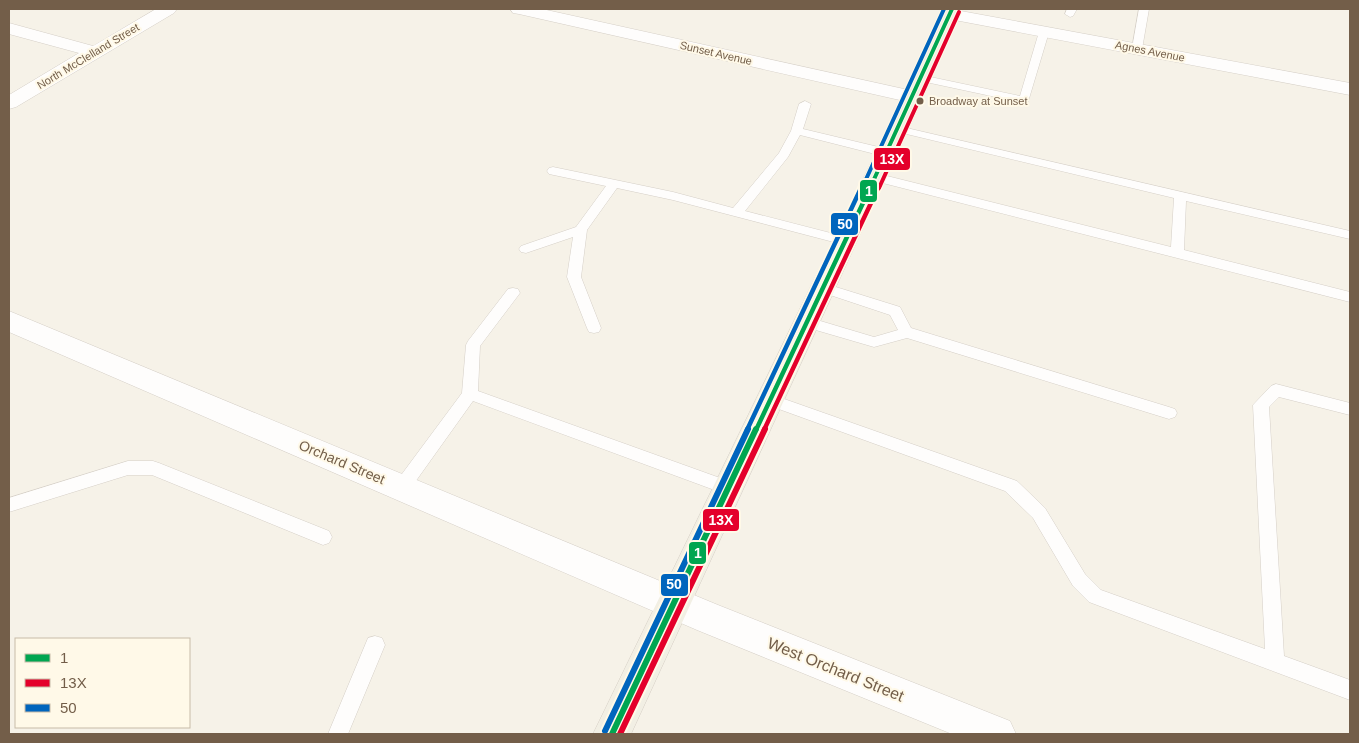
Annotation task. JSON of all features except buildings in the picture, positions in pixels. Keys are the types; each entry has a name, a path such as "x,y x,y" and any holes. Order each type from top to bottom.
{"main road":[{"path":"612,734 917,88 951,11"}],"street":[{"name":"North McClelland Street","path":"9,103 168,9"},
{"name":"Sunset Avenue","path":"519,9 917,88"},
{"name":"Agnes Avenue","path":"951,11 1044,32 1350,89"},
{"path":"9,28 95,52"},
{"name":"Orchard Street","path":"9,321 675,603"},
{"name":"West Orchard Street","path":"675,603 997,734"}],"lane":[{"path":"1137,49 1144,9"},
{"path":"917,88 1024,100 1044,32"},
{"path":"736,213 784,154 796,132 805,104"},
{"path":"796,132 892,141 1180,196 1350,235"},
{"path":"553,171 673,196 845,241"},
{"path":"875,177 1350,296"},
{"path":"594,328 574,277 581,230 614,184"},
{"path":"1177,253 1180,196"},
{"path":"526,249 581,230"},
{"path":"823,288 895,311 906,332"},
{"path":"402,487 470,394 473,345 513,293"},
{"path":"807,322 874,342 906,332 1169,413"},
{"path":"1274,662 1262,405 1276,390 1350,409"},
{"path":"470,394 728,488"},
{"path":"770,400 1011,486 1039,513 1079,580 1095,596 1350,690"},
{"path":"9,506 128,468 153,468 323,536"},
{"path":"338,734 375,645"}],"transit line":[{"name":"50","path":"605,731 906,94 944,9"},
{"name":"1","path":"612,734 913,97 952,9"},
{"name":"13X","path":"620,734 920,100 959,12"}],"place":[{"name":"Broadway at Sunset","path":"920,101"}]}
